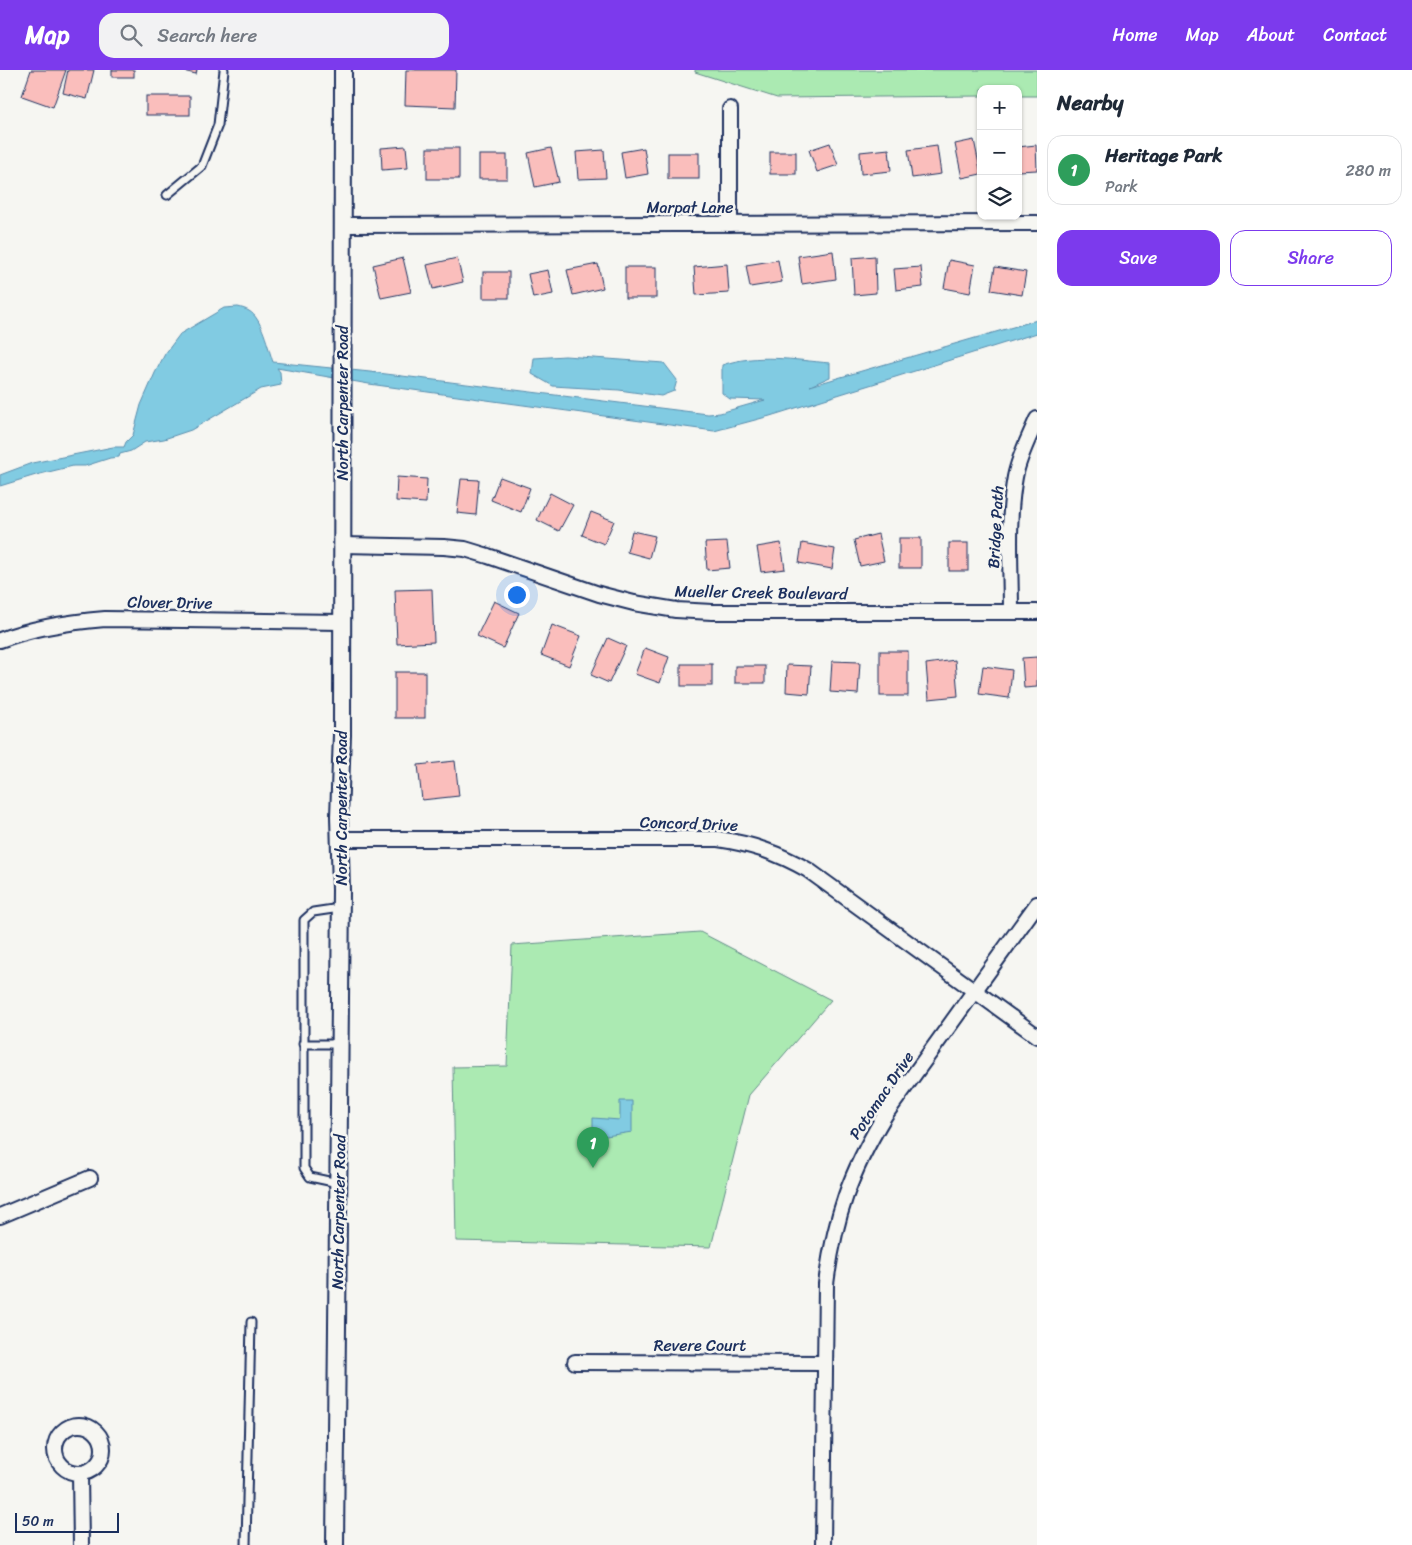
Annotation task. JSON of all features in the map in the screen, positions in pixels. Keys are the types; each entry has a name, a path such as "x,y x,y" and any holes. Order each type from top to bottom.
{"street":[{"name":"North Carpenter Road","path":"335,1545 339,839 342,735 343,70"},
{"path":"730,109 730,224"},
{"name":"Marpat Lane","path":"342,225 1037,223"},
{"name":"Bridge Path","path":"1011,612 1012,498 1022,452 1037,419"},
{"name":"Mueller Creek Boulevard","path":"342,545 444,547 465,550 599,594 634,603 676,610 712,612 1037,612"},
{"name":"Clover Drive","path":"0,640 35,629 70,622 105,619 341,622"},
{"name":"Concord Drive","path":"339,839 718,839 744,843 774,852 808,870 1037,1036"},
{"name":"Potomac Drive","path":"823,1545 826,1284 831,1247 838,1216 850,1181 866,1147 885,1115 1037,904"},
{"path":"0,1216 90,1178"},
{"name":"Revere Court","path":"575,1362 825,1363"},
{"path":"80,1473 81,1545"}],"lane":[{"path":"167,195 202,166 218,125 224,70"},
{"path":"338,1184 310,1177 304,1168 303,1044 304,920 313,912 340,908"},
{"path":"303,1044 339,1044"},
{"path":"246,1545 251,1322"}],"green space":[{"path":"695,70 1037,70 1037,96 1022,96 1022,85 977,85 977,96 777,98 695,72"},
{"path":"700,932 831,1000 749,1095 711,1247 456,1241 453,1067 507,1066 512,945"}],"water":[{"path":"238,307 249,311 258,320 273,362 370,372 708,414 720,413 765,400 730,399 722,393 722,365 735,361 776,358 830,363 830,377 810,386 1037,320 1037,333 770,416 714,431 369,384 277,368 280,372 281,385 261,389 191,430 164,439 145,442 131,451 120,454 119,457 85,466 73,466 36,475 0,486 0,475 32,463 113,447 124,447 133,435 141,405 155,373 165,354 180,334 224,308"},
{"path":"565,356 664,363 677,380 674,391 661,396 619,390 553,386 532,374 534,358"},
{"path":"620,1101 632,1101 632,1132 593,1138 593,1118 620,1120"}],"building":[{"path":"31,70 66,70 53,107 22,96"},
{"path":"68,70 94,70 87,99 63,93"},
{"path":"112,70 134,70 134,77 112,77"},
{"path":"178,70 197,70 196,74"},
{"path":"406,70 456,70 455,107 405,105"},
{"path":"146,96 190,96 190,115 146,115"},
{"path":"974,140 977,155 977,175 962,178 955,144"},
{"path":"830,143 838,165 817,172 809,150"},
{"path":"1036,145 1037,170 1022,171 1022,147"},
{"path":"406,146 408,168 382,170 381,148"},
{"path":"937,146 941,174 912,178 908,150"},
{"path":"427,148 459,148 459,179 427,179"},
{"path":"551,148 559,182 535,187 528,153"},
{"path":"644,148 648,174 625,178 621,152"},
{"path":"889,149 891,171 861,174 860,152"},
{"path":"604,150 606,178 578,179 576,152"},
{"path":"770,152 796,152 796,174 770,174"},
{"path":"668,153 699,153 699,179 668,179"},
{"path":"479,155 507,155 507,179 479,179"},
{"path":"833,251 836,279 802,284 798,256"},
{"path":"875,256 876,293 854,295 852,258"},
{"path":"403,258 411,292 381,298 373,265"},
{"path":"457,258 463,282 433,289 427,265"},
{"path":"778,260 782,282 750,287 746,265"},
{"path":"949,260 975,265 970,293 944,288"},
{"path":"598,264 603,288 573,295 567,270"},
{"path":"727,264 729,293 696,295 694,267"},
{"path":"625,267 656,267 656,298 625,298"},
{"path":"921,267 923,287 896,290 894,269"},
{"path":"995,267 1026,272 1022,295 991,290"},
{"path":"548,270 553,294 533,298 528,274"},
{"path":"483,272 509,272 509,298 483,298"},
{"path":"397,477 427,479 426,503 396,501"},
{"path":"500,477 530,488 521,512 491,500"},
{"path":"461,479 479,480 476,515 457,513"},
{"path":"550,493 573,505 559,531 537,520"},
{"path":"591,512 614,521 604,544 582,535"},
{"path":"632,531 655,536 649,558 627,552"},
{"path":"878,534 884,561 860,566 854,540"},
{"path":"899,538 921,538 921,568 899,568"},
{"path":"727,542 730,568 707,570 705,543"},
{"path":"781,543 785,569 761,572 757,547"},
{"path":"802,543 835,549 832,569 799,563"},
{"path":"949,543 968,543 968,571 949,571"},
{"path":"432,589 434,642 397,644 395,590"},
{"path":"494,601 519,613 503,648 477,636"},
{"path":"552,625 581,636 569,666 541,655"},
{"path":"608,638 626,646 609,683 591,675"},
{"path":"645,648 669,657 660,683 635,674"},
{"path":"880,651 908,651 908,696 880,696"},
{"path":"1037,657 1037,687 1024,688 1022,658"},
{"path":"955,660 958,696 929,699 926,664"},
{"path":"832,661 860,662 858,694 830,692"},
{"path":"681,664 712,664 712,686 681,686"},
{"path":"787,665 811,666 809,694 786,692"},
{"path":"735,666 765,666 765,683 735,683"},
{"path":"983,666 1012,670 1009,698 979,694"},
{"path":"395,672 425,672 425,718 395,718"},
{"path":"455,761 459,796 422,800 418,765"}],"place":[{"name":"Heritage Park","path":"593,1168"}]}
